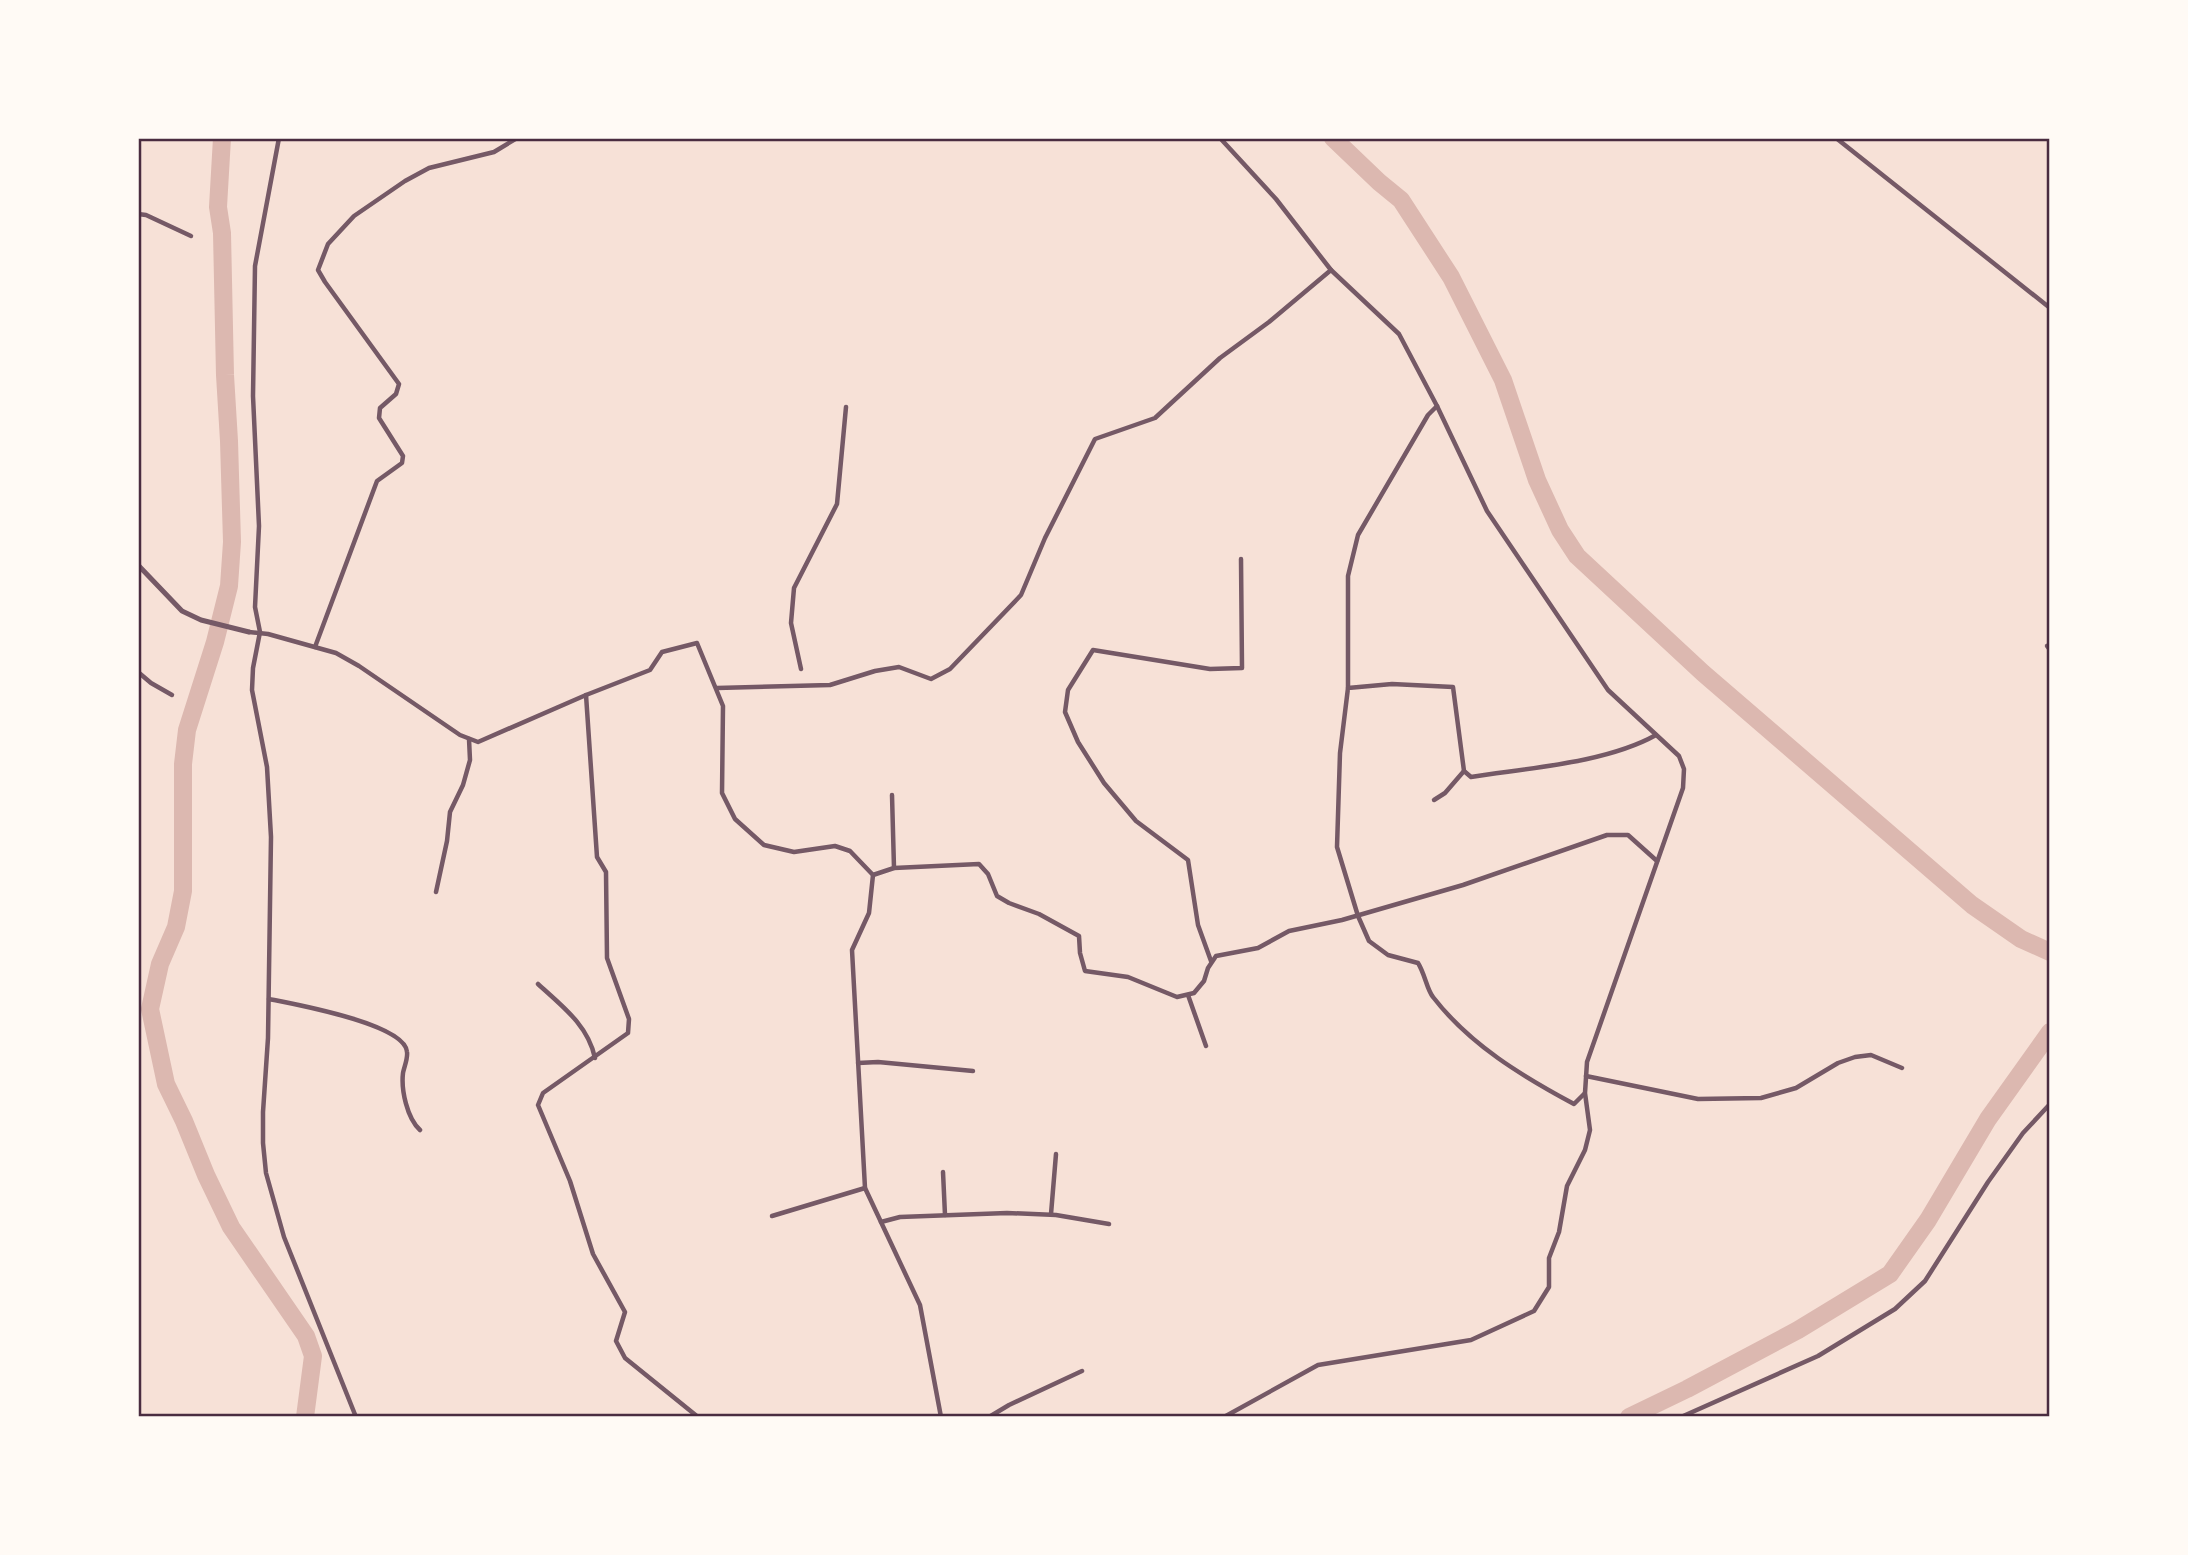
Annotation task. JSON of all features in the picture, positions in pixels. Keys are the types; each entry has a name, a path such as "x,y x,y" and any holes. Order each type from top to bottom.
{"street":[{"path":"279,138 255,266 253,396 259,526 255,607 260,632 252,690 264,748 271,838 269,999 263,1112 266,1174 284,1237 356,1417"},
{"path":"315,647 377,481 402,463 403,456 379,418 380,408 396,394 399,384 325,282 318,270 320,261 328,244 354,216 405,181 429,168 494,152 517,138"},
{"path":"1220,138 1276,200 1331,270 1399,334 1437,406 1487,512 1608,690 1679,756 1684,769 1683,788 1587,1062 1585,1093 1590,1130 1585,1150 1567,1186 1559,1232 1549,1258 1549,1287 1534,1311 1471,1340 1318,1365 1224,1417"},
{"path":"1836,138 2050,308"},
{"path":"138,214 146,215 191,236"},
{"path":"717,688 830,685 875,670 899,667 932,679 950,669 1021,595 1045,538 1096,439 1154,418 1220,358 1269,322 1331,270"},
{"path":"1437,406 1428,415 1358,535 1348,576 1348,688 1340,753 1337,847 1358,916 1369,941 1388,955 1418,963 1426,975 1430,995 1480,1046 1532,1081 1574,1104 1585,1093"},
{"path":"801,669 791,623 794,588 837,505 846,407"},
{"path":"1212,962 1198,925 1188,860 1136,821 1104,783 1078,743 1065,712 1068,690 1093,650 1210,669 1242,668 1241,559"},
{"path":"138,565 172,602 197,619 249,632 260,632 337,653 469,739 478,742 650,670 662,652 697,643 723,706 722,793 735,819 764,845 794,852 835,846 850,851 873,875 869,913 852,950 865,1188 920,1306 941,1417"},
{"path":"138,672 172,695"},
{"path":"1348,688 1392,684 1453,687 1464,771 1471,777 1570,761 1636,746 1656,735"},
{"path":"586,695 597,857 606,872 607,958 629,1019 628,1033 543,1093 538,1105 570,1181 593,1254 625,1312 616,1341 625,1358 698,1417"},
{"path":"436,892 450,812 463,785 470,760 469,739"},
{"path":"1434,800 1445,793 1464,771"},
{"path":"892,795 894,867"},
{"path":"873,875 894,867 979,864 988,874 997,896 1039,914 1079,936 1085,971 1128,977 1177,997 1194,993 1204,981 1216,956 1258,948 1289,931 1358,916 1463,886 1607,835 1628,835 1657,861"},
{"path":"538,984 578,1020 592,1043 595,1058"},
{"path":"1188,995 1206,1046"},
{"path":"269,999 372,1024 393,1033 408,1052 403,1073 403,1091 412,1119 420,1130"},
{"path":"1586,1076 1698,1099 1761,1098 1796,1088 1838,1063 1855,1057 1871,1055 1902,1068"},
{"path":"858,1063 878,1062 973,1071"},
{"path":"1681,1417 1818,1356 1895,1309 1925,1281 1988,1182 2023,1133 2050,1104"},
{"path":"1051,1214 1056,1154"},
{"path":"943,1172 945,1215"},
{"path":"772,1216 865,1188"},
{"path":"881,1222 900,1217 1007,1213 1051,1214 1109,1224"},
{"path":"989,1417 1082,1371"}],"waterway":[{"path":"222,138 218,207 222,233 232,542 229,586 215,642 187,730 183,764 183,891 176,927 160,964 150,1009 166,1084 206,1175 231,1227 306,1336 313,1356 305,1417"},
{"path":"1333,138 1401,200 1451,277 1503,380 1537,480 1560,530 1577,556 1703,673 1972,905 2021,939 2050,952"},
{"path":"1629,1417 1798,1330 1890,1274 1928,1220 1988,1119 2050,1032"}]}
